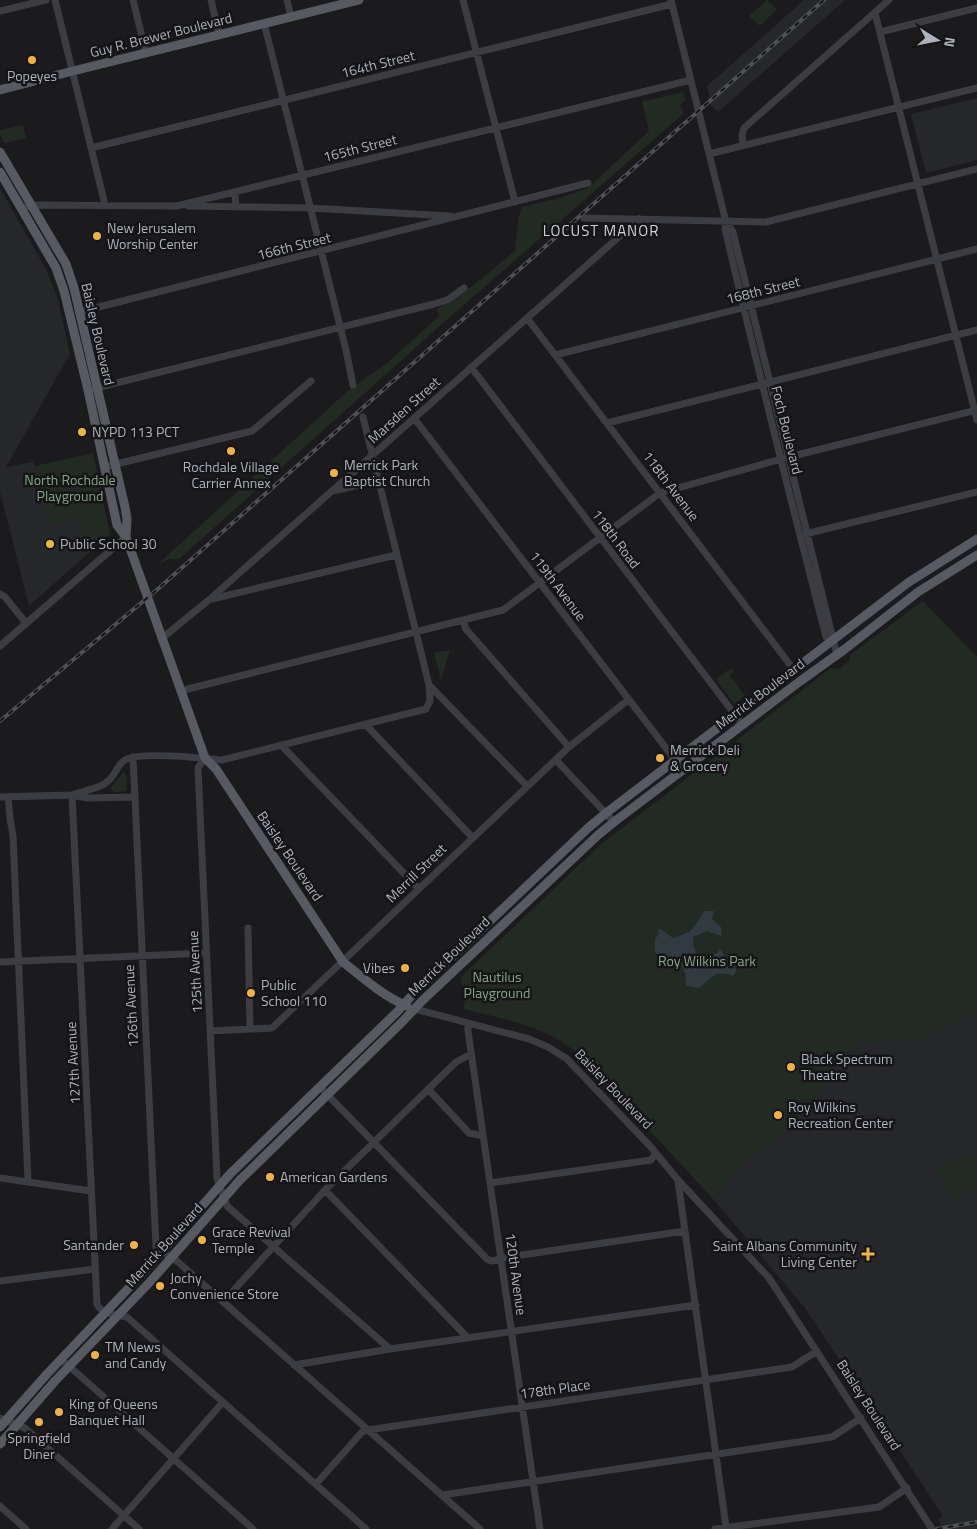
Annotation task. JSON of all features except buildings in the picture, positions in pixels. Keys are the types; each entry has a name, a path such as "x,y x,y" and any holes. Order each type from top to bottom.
{"main road":[{"name":"Guy R. Brewer Boulevard","path":"0,90 359,0"},
{"name":"Baisley Boulevard","path":"0,152 66,264 74,288 75,313"},
{"name":"Baisley Boulevard","path":"0,172 56,268 75,313 127,519 126,537"},
{"name":"Baisley Boulevard","path":"93,389 104,467 117,525 126,537 150,600 180,691 205,758 216,769 343,962 387,995 414,1009"},
{"name":"Merrick Boulevard","path":"2,1422 163,1251 220,1186 423,984 606,813 909,582 977,538"},
{"name":"Merrick Boulevard","path":"0,1444 172,1257 243,1176 414,1009 593,839 682,769 837,655 918,592 977,555"}],"street":[{"path":"0,11 46,0"},
{"path":"55,0 105,205"},
{"path":"133,0 146,53"},
{"path":"211,0 219,34"},
{"path":"287,0 291,17"},
{"path":"463,0 515,202"},
{"path":"744,146 742,135 744,128 890,0"},
{"name":"164th Street","path":"91,148 671,2"},
{"name":"Foch Boulevard","path":"671,2 726,222 733,232 837,655"},
{"path":"880,32 977,8"},
{"path":"875,13 977,420"},
{"path":"264,23 353,385"},
{"name":"165th Street","path":"31,205 177,206 690,80"},
{"path":"709,154 977,88"},
{"path":"584,218 766,222 977,169"},
{"name":"166th Street","path":"75,313 588,184"},
{"path":"235,192 236,207"},
{"path":"22,209 31,205"},
{"path":"177,206 310,208 458,217"},
{"name":"Marsden Street","path":"162,639 210,599 639,218"},
{"name":"Foch Boulevard","path":"726,222 725,229 743,308 800,535 826,637 832,640"},
{"name":"168th Street","path":"555,355 977,249"},
{"path":"93,389 447,300 464,288"},
{"name":"118th Avenue","path":"527,318 794,670"},
{"path":"607,422 977,330"},
{"name":"118th Road","path":"471,368 742,724"},
{"path":"104,467 252,431 311,381"},
{"path":"180,691 503,610 660,493 789,457 976,410"},
{"path":"72,795 104,785 112,778 122,762 133,757 188,756 222,760 426,709 430,701 429,685 363,416"},
{"name":"119th Avenue","path":"414,418 674,761 682,769"},
{"path":"332,491 378,481"},
{"path":"800,535 977,492"},
{"path":"0,646 126,537"},
{"path":"210,599 396,555"},
{"path":"0,594 5,597 26,623"},
{"path":"464,620 465,628 569,747"},
{"path":"429,685 527,786"},
{"name":"Merrill Street","path":"210,1031 272,1028 569,747 628,700"},
{"path":"366,725 472,837"},
{"path":"281,745 419,889"},
{"name":"126th Avenue","path":"133,757 155,1240 156,1247 163,1251"},
{"name":"125th Avenue","path":"205,758 198,768 216,1172 220,1186 227,1206 390,1349"},
{"path":"556,760 614,822"},
{"path":"0,797 72,795 87,798 134,798"},
{"name":"127th Avenue","path":"72,795 97,1304 99,1308 106,1312"},
{"path":"8,797 14,836 28,1182"},
{"path":"248,928 250,1029"},
{"path":"0,962 206,953"},
{"name":"Baisley Boulevard","path":"414,1009 529,1039 548,1047 567,1059 656,1153 678,1180 769,1278 932,1529"},
{"name":"120th Avenue","path":"468,1023 540,1529"},
{"path":"223,1302 325,1190 374,1141 456,1062 471,1054"},
{"path":"320,1087 491,1261 686,1231"},
{"path":"428,1089 469,1133 483,1136"},
{"path":"490,1183 651,1160 656,1153"},
{"path":"0,1178 91,1191"},
{"path":"678,1180 726,1527"},
{"path":"325,1190 468,1338"},
{"path":"163,1251 480,1529"},
{"path":"0,1281 95,1269"},
{"path":"294,1365 390,1349 696,1305"},
{"path":"106,1312 127,1318 366,1529"},
{"name":"178th Place","path":"368,1430 792,1367 817,1351"},
{"path":"62,1359 253,1529"},
{"path":"112,1529 224,1402"},
{"path":"442,1495 832,1437 861,1418"},
{"path":"2,1422 25,1428 139,1529"},
{"path":"316,1484 362,1432 368,1430"},
{"path":"715,1529 879,1507 907,1488"},
{"path":"0,1506 26,1529"}],"shaded area":[{"path":"804,0 845,0 718,112 711,105 707,86"},
{"path":"977,98 977,160 926,173 911,114"},
{"path":"0,188 47,271 58,299 70,354 6,467 33,462 48,524 76,518 84,557 29,606 0,492"},
{"path":"704,911 714,911 712,919 721,927 721,936 707,931 693,937 693,945 698,957 716,954 721,950 725,958 734,962 736,971 733,976 717,974 699,988 686,986 686,976 682,966 672,966 655,952 655,939 659,934 658,929 673,938 685,934 695,926"},
{"name":"Saint Albans Community Living Center","path":"977,1013 977,1529 943,1529 938,1519 943,1516 805,1308 714,1200 739,1167 768,1145 814,1103 833,1068 862,1042 927,1038"}],"green space":[{"path":"767,0 777,9 760,26 749,16"},
{"path":"683,92 685,100 680,105 684,113 442,324 179,559 169,559 157,565 350,389 386,364 439,316 437,309 470,288 515,251 518,219 522,207 563,197 588,188 649,131 642,102"},
{"path":"23,125 26,138 5,143 0,135 0,130"},
{"name":"North Rochdale Playground","path":"93,453 110,534 84,557 76,518 48,524 35,466"},
{"name":"Roy Wilkins Park","path":"923,601 977,657 977,1013 927,1038 861,1043 833,1068 814,1103 768,1145 739,1167 714,1200 581,1056 554,1037 526,1025 464,1009 465,993 460,978 601,844 831,668 839,669 850,660 850,655"},
{"path":"450,650 441,680 434,653"},
{"path":"731,668 734,672 730,676 745,696 734,704 716,679"},
{"path":"124,771 127,777 126,791 114,792 111,789 112,786"},
{"path":"969,1153 977,1171 977,1189 952,1201 937,1169"}],"railway":[{"path":"0,721 159,588 824,0"},
{"path":"937,1529 977,1522"}],"place":[{"name":"Popeyes","path":"32,60"},
{"name":"New Jerusalem Worship Center","path":"97,236"},
{"name":"NYPD 113 PCT","path":"82,432"},
{"name":"Rochdale Village Carrier Annex","path":"231,451"},
{"name":"Merrick Park Baptist Church","path":"334,473"},
{"name":"Public School 30","path":"50,544"},
{"name":"Merrick Deli & Grocery","path":"660,758"},
{"name":"Vibes","path":"405,968"},
{"name":"Public School 110","path":"251,993"},
{"name":"Black Spectrum Theatre","path":"791,1067"},
{"name":"Roy Wilkins Recreation Center","path":"778,1115"},
{"name":"American Gardens","path":"270,1177"},
{"name":"Grace Revival Temple","path":"202,1240"},
{"name":"Santander","path":"134,1245"},
{"name":"Saint Albans Community Living Center","path":"868,1254"},
{"name":"Jochy Convenience Store","path":"160,1286"},
{"name":"TM News and Candy","path":"95,1355"},
{"name":"King of Queens Banquet Hall","path":"59,1412"},
{"name":"Springfield Diner","path":"39,1422"}],"district":[{"name":"LOCUST MANOR","path":"601,231"}],"park label":[{"name":"Nautilus Playground","path":"497,986"}]}
